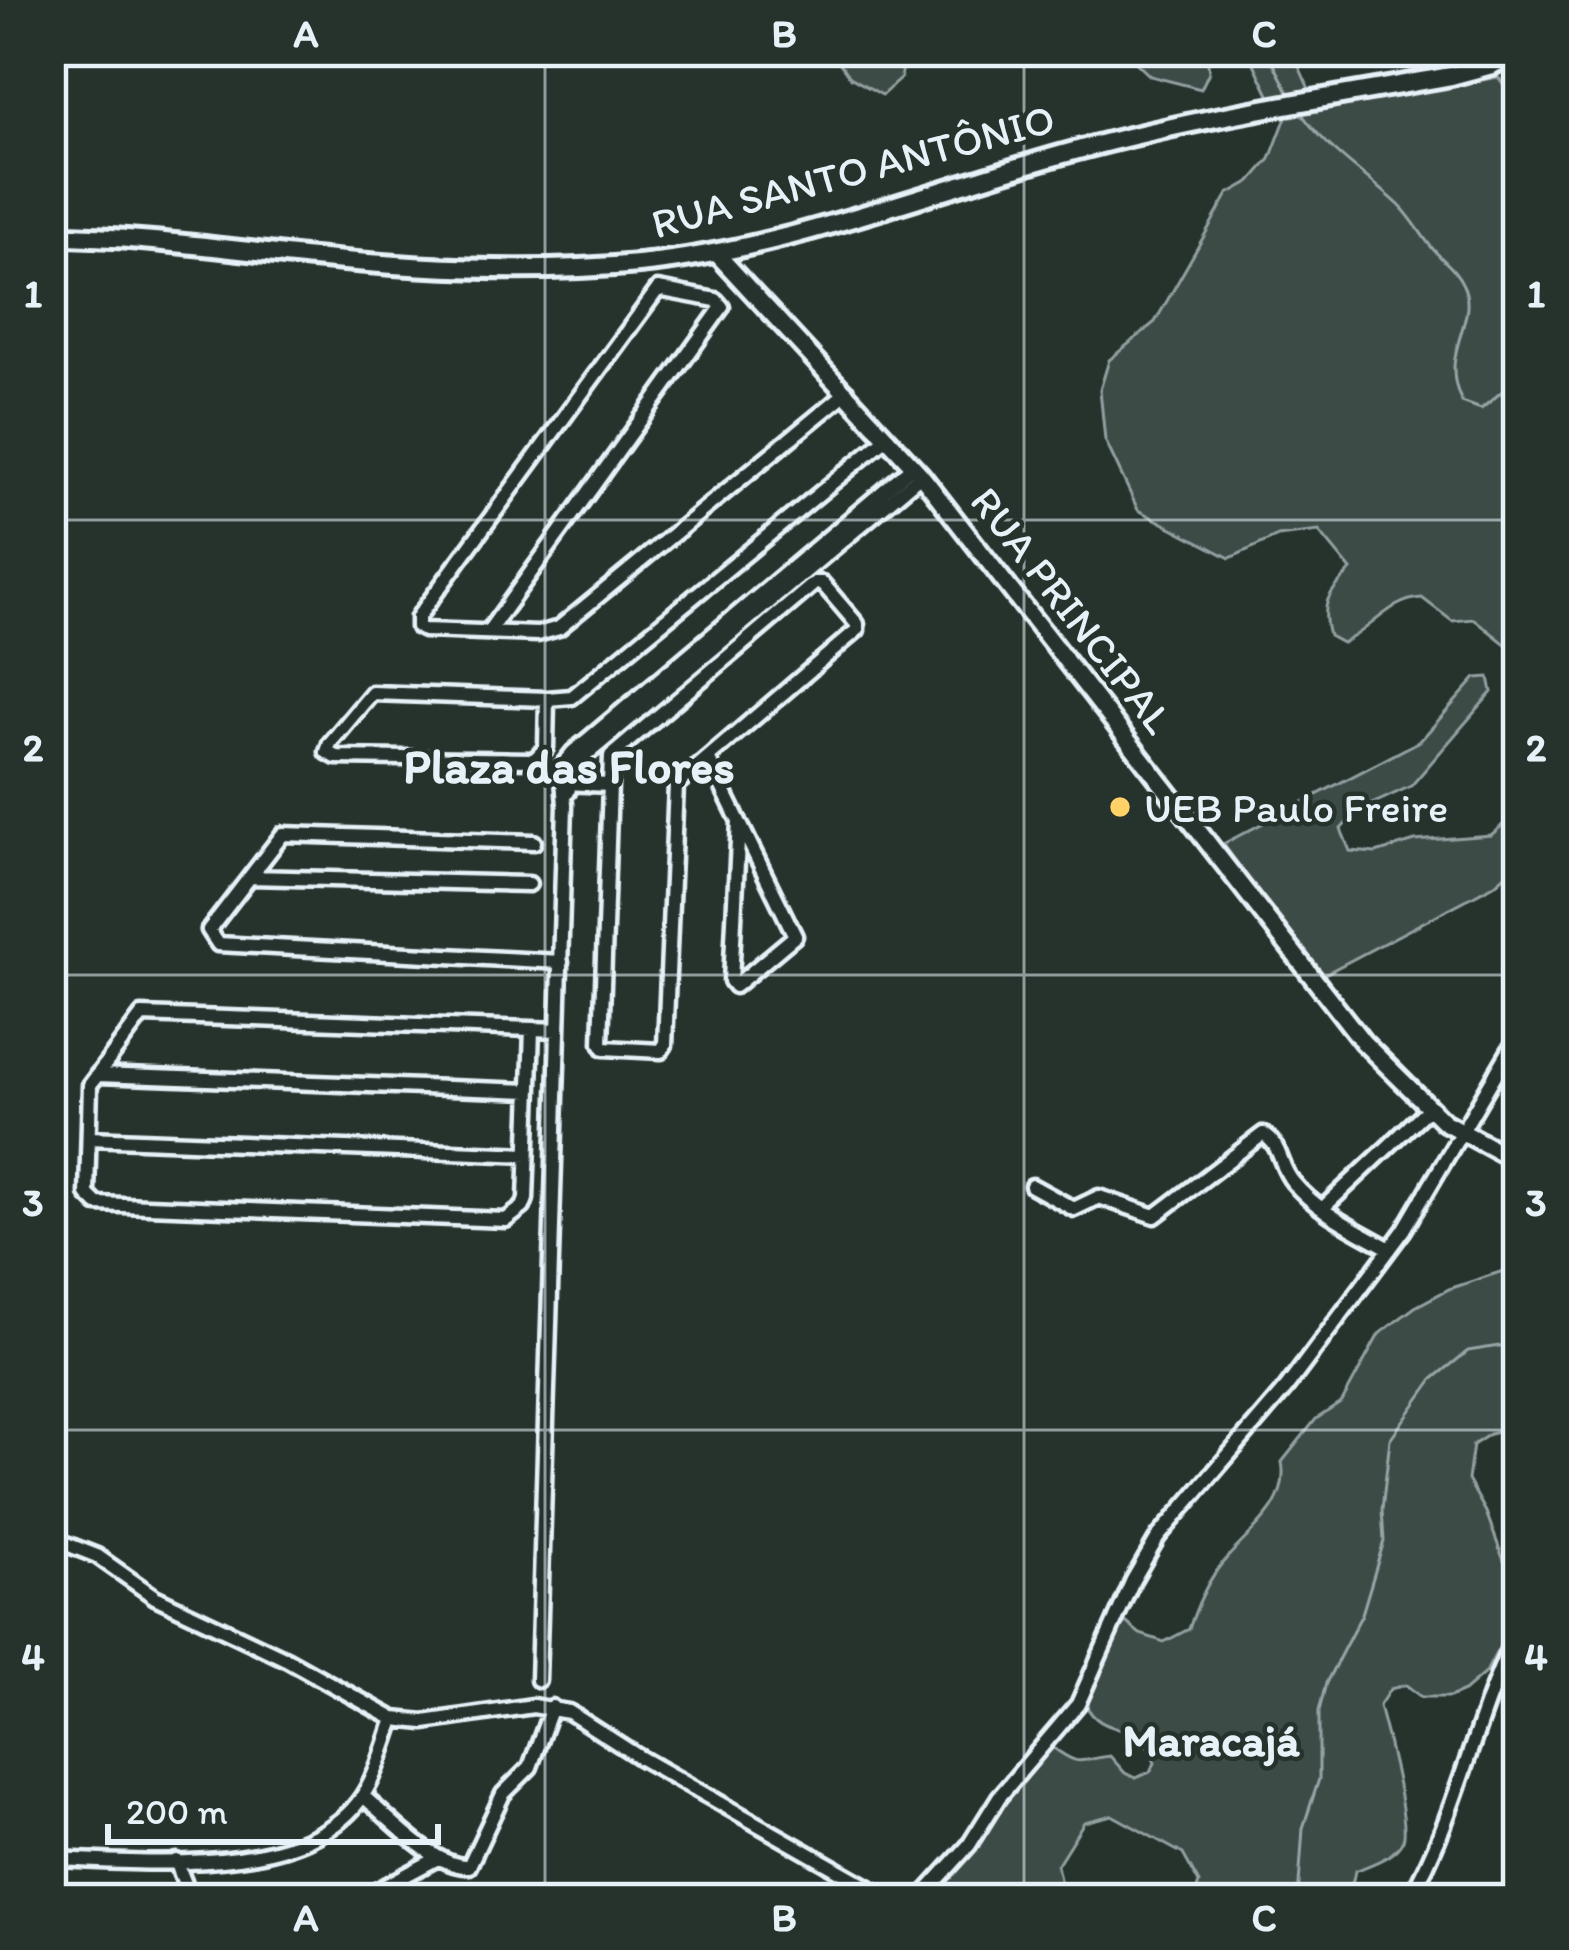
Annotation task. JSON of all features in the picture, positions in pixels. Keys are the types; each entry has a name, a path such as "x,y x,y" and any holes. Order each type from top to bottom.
{"main road":[{"name":"RUA SANTO ANTÔNIO","path":"51,236 158,239 353,262 470,269 594,267 716,253 1119,139 1451,76 1492,65 1518,51"}],"street":[{"name":"RUA PRINCIPAL","path":"716,253 917,471 1322,994 1428,1109 1461,1134 1518,1162"},
{"path":"488,632 720,310 720,301 662,289 655,292 416,625 424,630 546,634 559,628 847,392"},
{"path":"547,699 546,748 534,760 333,757 327,752 372,693 572,697 888,437"},
{"path":"538,1680 566,783 584,758 917,471"},
{"path":"815,583 822,583 857,623 856,633 708,758 676,785 665,1045 661,1051 604,1048 611,756 815,583"},
{"path":"708,758 739,821 795,936 736,986 731,981 739,821"},
{"path":"566,783 610,785"},
{"path":"534,842 283,834 209,930 218,944 560,962"},
{"path":"250,877 530,884"},
{"path":"532,1029 523,1208 515,1215 496,1222 98,1204 88,1194 90,1085 142,1015 532,1029 559,1030"},
{"path":"920,1899 969,1845 999,1797 1078,1704 1132,1580 1158,1537 1286,1388 1390,1249 1518,1036"},
{"path":"97,1076 530,1091"},
{"path":"1323,1208 1428,1109"},
{"path":"1032,1186 1068,1207 1099,1197 1155,1216 1263,1134 1274,1141 1292,1181 1323,1208 1390,1249"},
{"path":"89,1138 527,1155"},
{"path":"51,1538 97,1556 155,1597 266,1649 394,1719 424,1722 492,1710 552,1707 568,1712 889,1899"},
{"path":"1409,1899 1452,1808 1494,1681 1518,1630"},
{"path":"363,1796 438,1858 464,1868 472,1863 503,1794 530,1767 552,1707"},
{"path":"51,1859 215,1862 274,1851 334,1824 363,1796 394,1719"},
{"path":"362,1899 438,1858"},
{"path":"176,1861 191,1899"}],"shaded area":[{"path":"831,51 902,51 901,78 882,95 850,77"},
{"path":"1124,51 1214,51 1207,53 1209,72 1201,89 1150,76"},
{"path":"1248,51 1292,51 1310,91 1270,97"},
{"path":"1498,77 1518,102 1518,654 1474,619 1452,621 1422,598 1400,604 1342,643 1329,636 1325,615 1332,593 1351,570 1319,531 1278,536 1230,558 1138,510 1105,440 1100,390 1109,360 1155,322 1228,194 1251,181 1270,159 1286,117"},
{"path":"1489,677 1492,692 1411,786 1357,811 1341,829 1350,851 1376,853 1415,841 1491,835 1518,812 1518,864 1494,885 1321,976 1223,844 1420,741 1476,678"},
{"path":"1518,1266 1518,1427 1490,1434 1473,1445 1468,1480 1504,1561 1518,1581 1518,1612 1486,1672 1464,1691 1450,1697 1421,1697 1406,1685 1390,1689 1379,1706 1396,1776 1403,1840 1395,1851 1355,1871 1351,1889 1357,1899 1194,1899 1199,1883 1183,1854 1112,1815 1084,1822 1057,1865 1064,1899 947,1899 933,1892 1001,1801 1052,1747 1076,1760 1110,1756 1136,1778 1150,1772 1155,1763 1142,1740 1103,1723 1086,1705 1122,1619 1140,1634 1164,1642 1189,1629 1217,1570 1272,1508 1283,1479 1282,1462 1316,1419 1342,1402 1379,1334 1449,1289"}],"waterway":[{"path":"1267,51 1290,95"},
{"path":"1298,108 1332,148 1399,205 1460,279 1467,298 1454,368 1462,402 1481,409 1505,389 1518,390"},
{"path":"1298,1899 1303,1828 1319,1779 1319,1711 1326,1683 1362,1614 1384,1541 1382,1510 1390,1439 1433,1379 1468,1351 1518,1343"}],"place":[{"name":"UEB Paulo Freire","path":"1120,807"}],"district":[{"name":"Plaza das Flores","path":"569,766"},
{"name":"Maracajá","path":"1211,1740"}]}
